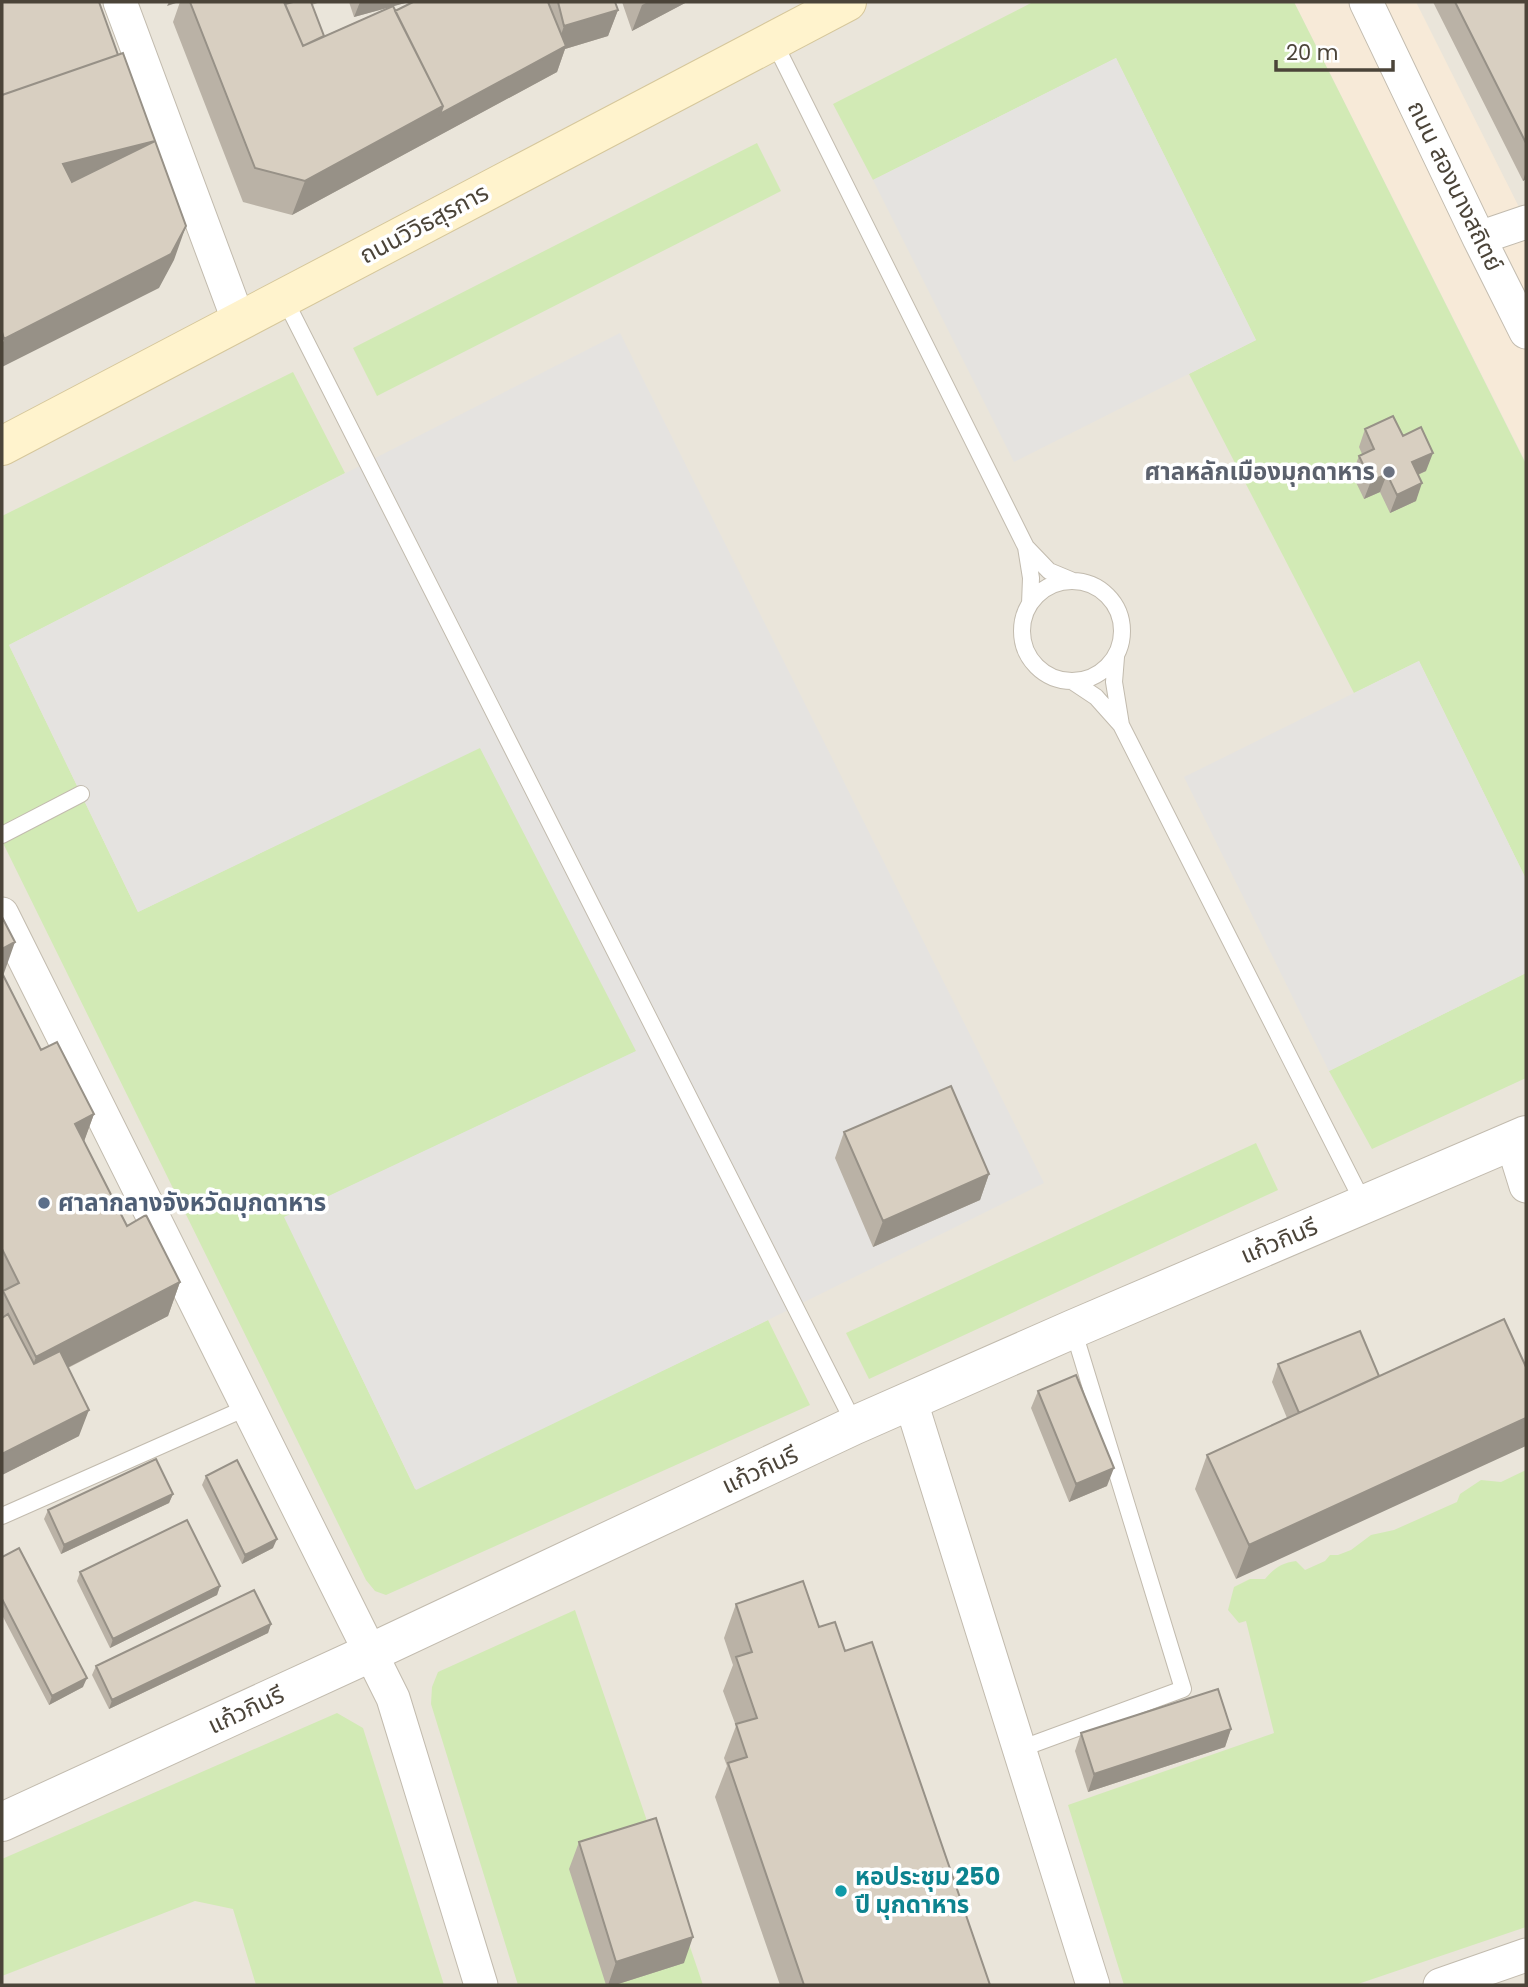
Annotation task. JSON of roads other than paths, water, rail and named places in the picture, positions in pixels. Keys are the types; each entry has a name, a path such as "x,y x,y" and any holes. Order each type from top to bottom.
{"main road":[{"name":"ถนนวิวิธสุรการ","path":"2,446 847,2"}],"street":[{"path":"120,2 239,322"},
{"name":"ถนน สองนางสถิตย์","path":"1366,2 1526,332"},
{"path":"1479,238 1526,222"},
{"path":"2,914 246,1408 393,1698 481,1985"},
{"path":"1519,1138 1526,1185"},
{"name":"แก้วกินรี","path":"2,1822 855,1426 1073,1329 1519,1138"},
{"path":"911,1402 1093,1985"},
{"path":"1440,1985 1526,1955"}],"lane":[{"path":"773,40 1026,547 1049,571 1091,585 1106,595 1116,608 1121,623 1121,639 1116,654 1114,682 1121,725"},
{"path":"284,298 855,1426"},
{"path":"1026,547 1031,578 1030,604"},
{"path":"1074,581 1057,583 1042,591 1030,604 1023,619 1022,637 1027,654 1036,666 1049,676 1072,681 1096,696 1121,725 1364,1205"},
{"path":"1072,681 1095,676 1107,667 1116,654"},
{"path":"2,835 80,794"},
{"path":"1020,1749 1183,1689 1073,1329"},
{"path":"2,1516 246,1408"}],"place":[{"name":"ศาลหลักเมืองมุกดาหาร","path":"1389,472"},
{"name":"ศาลากลางจังหวัดมุกดาหาร","path":"44,1203"},
{"name":"หอประชุม 250 ปี มุกดาหาร","path":"841,1891"}]}
